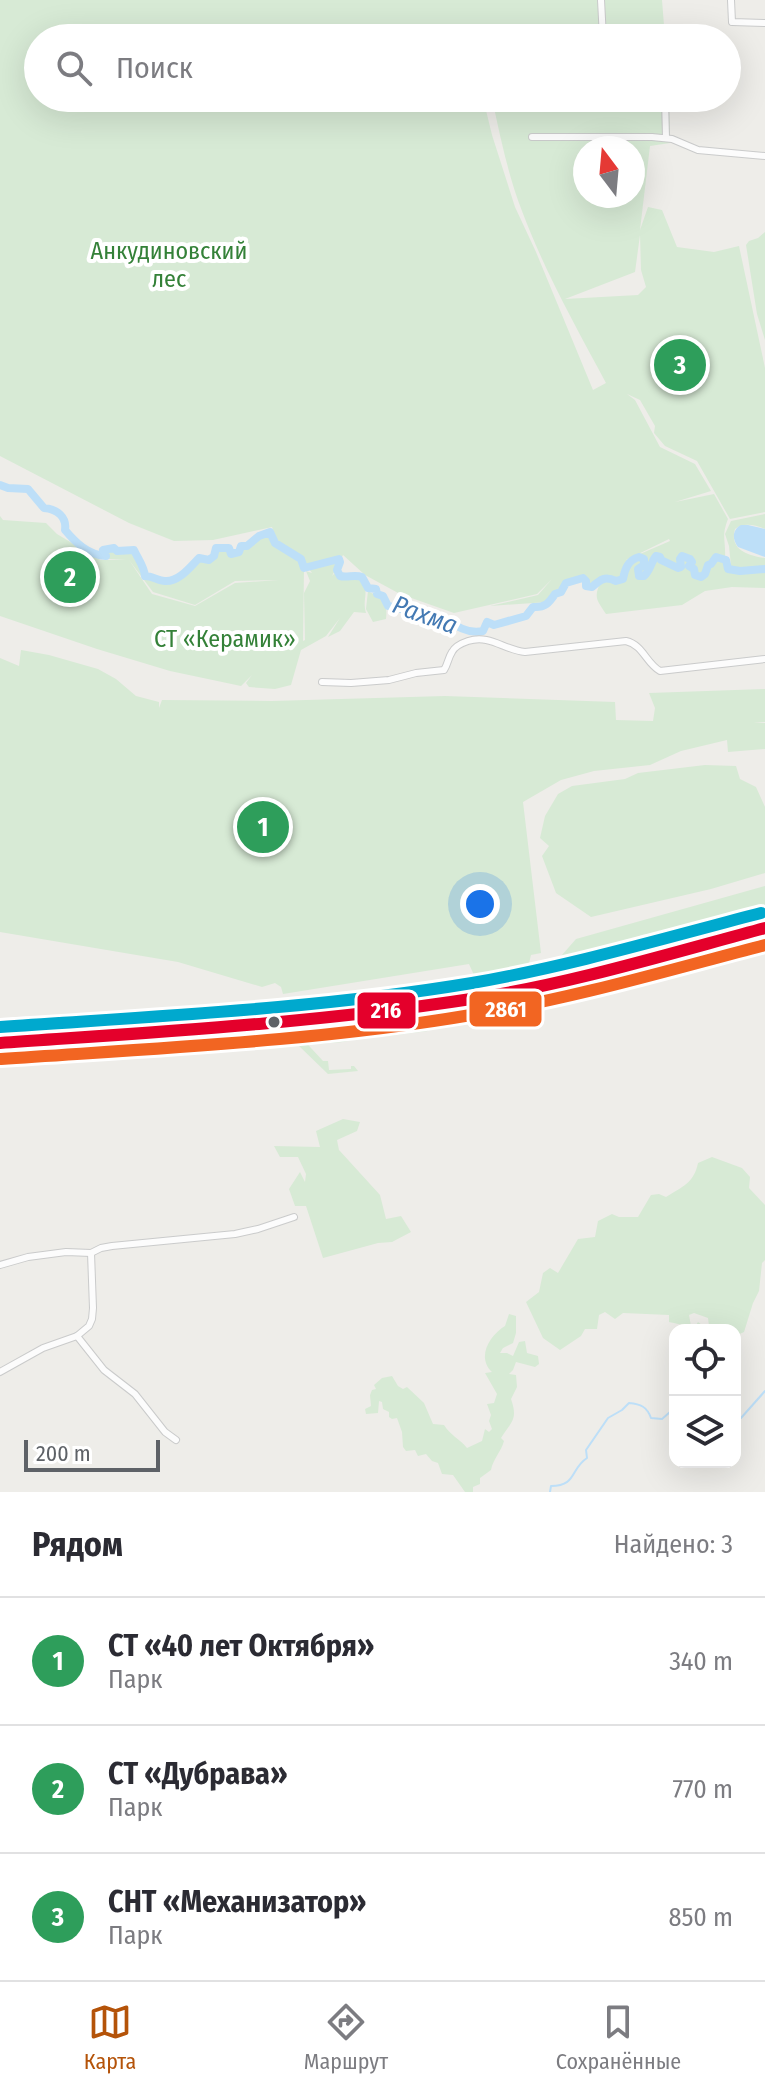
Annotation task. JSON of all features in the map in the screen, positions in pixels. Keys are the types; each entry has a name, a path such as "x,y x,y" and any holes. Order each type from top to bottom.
{"main road":[{"path":"248,1029 472,999 559,983 765,928"},
{"path":"0,1045 376,1020 574,989 765,939"}],"street":[{"path":"601,0 602,24"},
{"path":"731,0 732,22 765,23"},
{"path":"665,112 666,138"},
{"path":"532,137 666,138 698,150 765,156"},
{"path":"322,682 389,680 444,670 459,645 482,639 525,652 626,641 637,645 653,667 660,671 765,659"},
{"path":"0,1265 28,1257 66,1252 91,1253 129,1243 235,1234 294,1217"},
{"path":"0,1372 43,1348 84,1332 92,1319 91,1253"},
{"path":"77,1336 104,1370 135,1394 158,1425 176,1440"}],"green space":[{"name":"Анкудиновский лес","path":"0,0 662,0 664,24 24,24 24,112 486,112 515,207 593,390 606,383 531,233 508,169 495,112 669,112 670,143 650,146 645,188 645,136 573,136 573,208 643,208 640,230 648,207 662,210 677,247 714,252 739,246 765,368 765,512 730,519 697,461 665,446 654,433 655,426 640,400 627,394 635,400 660,447 695,464 711,491 675,502 714,494 728,519 724,535 725,558 714,556 702,574 692,566 694,562 691,558 683,554 679,556 678,566 657,554 643,573 641,570 647,565 645,557 640,554 669,539 626,560 630,560 620,578 605,577 592,585 583,576 564,581 548,602 490,606 538,595 552,579 537,594 454,613 400,594 365,575 343,555 332,576 336,572 344,579 356,577 361,582 365,590 366,613 354,612 340,631 328,637 340,618 326,636 301,650 291,685 275,689 249,687 246,683 252,675 241,686 170,671 0,616 0,516 3,520 46,523 57,534 100,560 126,560 108,559 104,550 134,550 145,577 166,582 178,579 199,559 209,561 217,549 228,549 230,554 239,553 241,547 270,534 275,544 300,560 304,569 303,641 305,640 304,593 310,581 306,571 312,573 300,556 278,543 272,527 213,540 174,541 129,523 0,456","holes":["640,235 641,270 646,287 638,295 565,299 635,272","129,560 153,592 195,605 235,581 279,580 235,583 195,606 152,594"]},
{"path":"765,232 765,340 757,314 746,245"},
{"path":"765,514 765,529 742,525 735,529 734,536 741,550 765,558 765,567 742,569 731,566 725,534 731,521"},
{"path":"658,559 678,570 682,568 683,559 689,563 687,567 694,576 699,578 704,577 717,559 725,563 727,570 765,572 765,588 732,587 705,591 682,605 606,614 597,599 601,581 616,584 625,581 627,569 636,560 641,561 636,569 638,578 646,577"},
{"path":"368,591 383,601 386,619 373,622 366,609"},
{"path":"21,650 98,669 136,696 159,702 159,708 162,700 272,701 445,696 615,702 616,720 653,721 655,708 649,693 765,689 765,722 754,722 765,723 765,749 728,752 727,740 681,751 650,765 594,771 561,780 523,802 541,953 531,955 527,972 478,984 469,964 283,994 281,987 275,983 262,987 178,962 0,932 0,658 19,666"},
{"path":"705,765 736,766 740,779 756,787 765,807 765,873 591,917 556,893 542,856 549,846 540,838 545,816 558,794 572,786 625,779 638,773"},
{"path":"765,886 765,910 755,918 641,935 615,957 593,952 565,971 555,963 576,939"},
{"path":"174,1015 177,1021 174,1026 127,1027 129,1021 143,1016"},
{"path":"424,1018 428,1031 370,1035 379,1025"},
{"path":"364,1028 357,1037 344,1042 317,1044 309,1035 310,1031"},
{"path":"299,1035 323,1061 328,1061 329,1070 351,1069 354,1066 358,1071 328,1074 298,1045 294,1036"},
{"path":"343,1119 360,1122 357,1131 337,1140 339,1150 380,1195 386,1219 401,1216 411,1232 392,1242 323,1258 306,1206 295,1206 289,1189 300,1172 305,1182 306,1174 298,1157 280,1157 274,1146 320,1147 316,1131"},
{"path":"712,1157 742,1168 750,1177 749,1188 765,1205 765,1260 759,1291 744,1332 741,1333 741,1324 709,1324 708,1318 694,1313 689,1315 691,1324 678,1324 669,1322 669,1315 623,1313 615,1319 605,1312 599,1315 597,1329 585,1329 581,1336 560,1350 543,1338 526,1302 539,1292 543,1273 550,1268 558,1273 578,1239 595,1237 598,1221 612,1214 638,1217 651,1195 666,1197 686,1184 698,1163"},
{"path":"509,1314 516,1316 516,1333 513,1343 500,1353 513,1356 519,1342 525,1341 527,1353 538,1356 539,1364 535,1367 516,1362 509,1374 516,1375 517,1387 511,1399 513,1420 501,1438 504,1441 491,1470 480,1478 480,1484 473,1487 473,1492 465,1492 453,1475 442,1474 438,1463 426,1454 418,1456 415,1450 406,1451 397,1418 389,1417 382,1402 379,1401 378,1413 366,1414 365,1409 371,1406 370,1395 376,1389 374,1385 382,1378 392,1376 398,1386 403,1389 407,1387 424,1403 433,1424 444,1425 467,1448 482,1441 485,1429 489,1432 492,1429 487,1404 494,1403 497,1394 485,1373 492,1372 487,1366 485,1353 494,1335 505,1326"}],"water":[{"path":"741,525 765,529 765,557 738,547 734,535"}],"waterway":[{"name":"Рахма","path":"0,485 28,489 44,508 60,514 65,530 88,551 106,556 103,550 134,550 145,576 170,581 184,573 199,558 209,560 216,548 229,548 231,554 239,552 241,546 247,546 270,532 275,543 301,559 304,568 339,559 337,570 340,576 362,577 368,588 376,589 377,594 383,596 388,606 439,624 448,620 473,632 483,631 487,622 494,625 526,616 533,607 541,607 561,592 566,583 583,578 586,586 592,587 603,579 623,579 628,565 639,557 644,559 644,565 638,569 639,576 646,574 656,556 678,568 681,567 682,556 690,559 692,562 689,566 694,569 695,575 701,577 716,557 726,560 728,569 765,569"},
{"path":"741,1418 765,1391"},
{"path":"550,1492 551,1486 569,1480 587,1458 586,1450 608,1418 629,1403 643,1407 651,1418 662,1419 669,1413"}],"transit line":[{"path":"0,1027 236,1011 413,992 545,968 761,913"},
{"name":"216","path":"0,1043 295,1021 471,999 582,977 765,928"},
{"name":"2861","path":"1,1059 240,1042 418,1023 550,1000 765,945"}],"place":[{"name":"СНТ «Механизатор»","path":"680,365"},
{"name":"СТ «Дубрава»","path":"70,577"},
{"name":"СТ «40 лет Октября»","path":"263,827"}],"park label":[{"name":"СТ «Керамик»","path":"225,639"}]}
